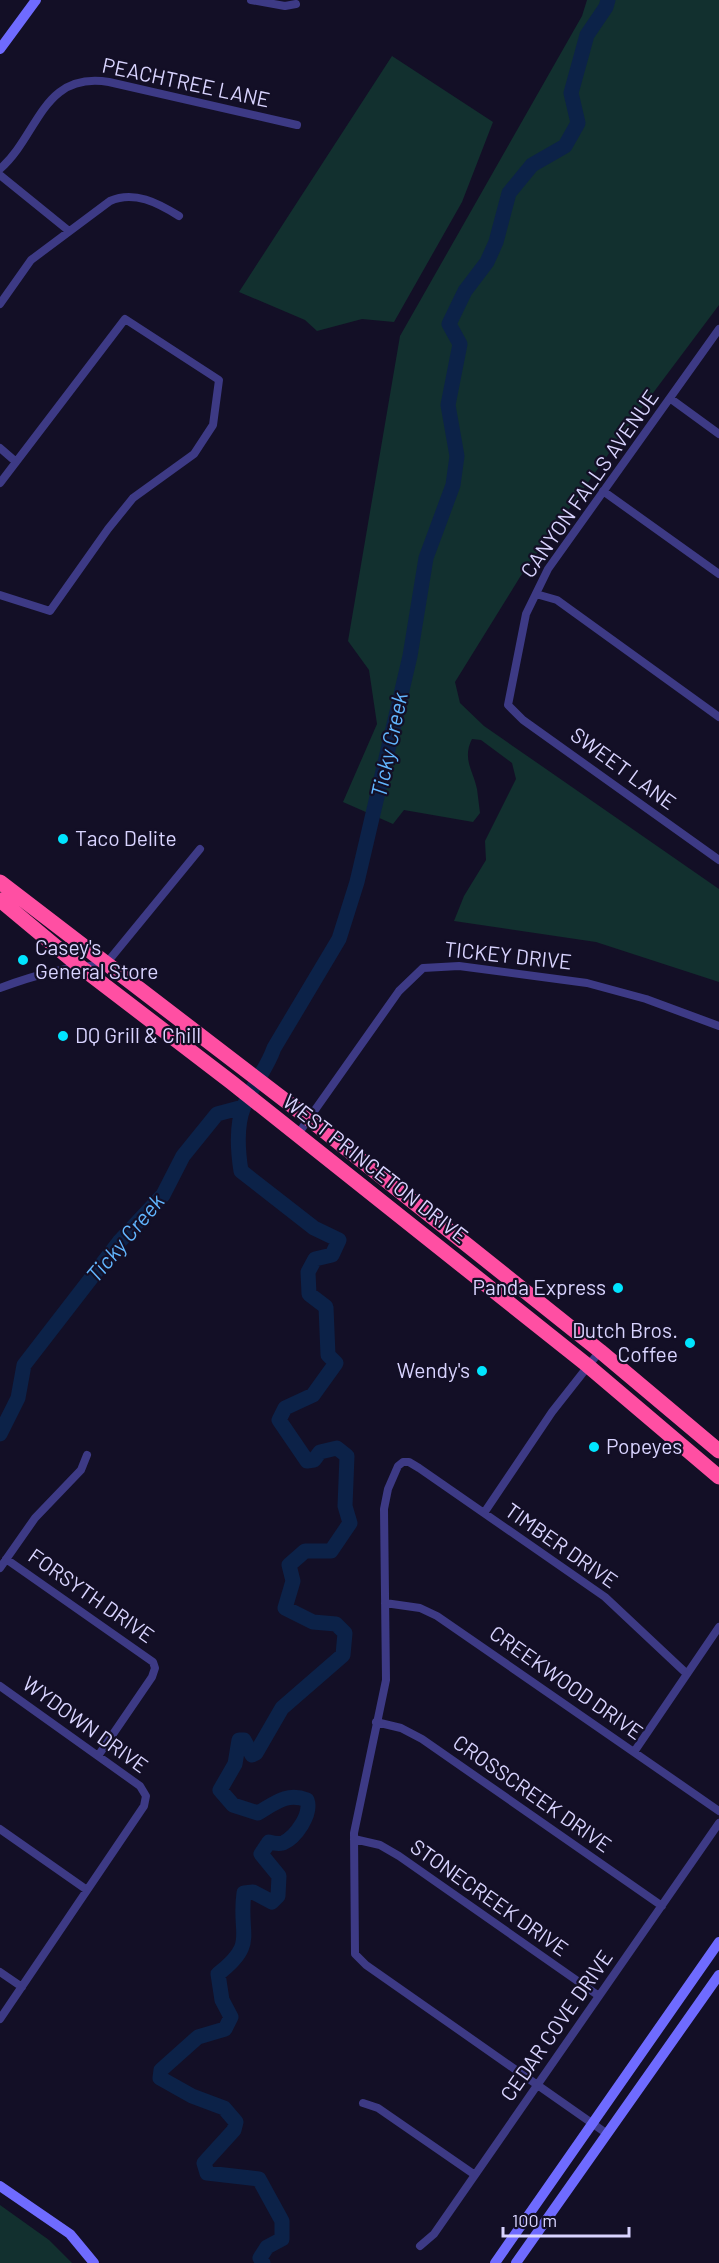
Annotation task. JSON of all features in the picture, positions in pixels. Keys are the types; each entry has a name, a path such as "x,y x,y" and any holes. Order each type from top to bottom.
{"highway":[{"name":"WEST PRINCETON DRIVE","path":"0,882 308,1119 600,1351 719,1451"},
{"name":"WEST PRINCETON DRIVE","path":"0,900 78,966 298,1134 587,1365 719,1477"}],"street":[{"path":"0,49 36,0"},
{"path":"251,0 285,6 296,4"},
{"name":"PEACHTREE LANE","path":"0,169 52,97 68,86 86,81 109,82 297,125"},
{"path":"0,175 69,231"},
{"path":"0,304 31,260 117,198 155,201 179,216"},
{"path":"0,483 125,319 219,380 213,425 194,454 133,498 50,611 0,595"},
{"name":"CANYON FALLS AVENUE","path":"508,705 526,614 548,569 719,329"},
{"path":"671,399 719,434"},
{"path":"0,448 15,461"},
{"path":"603,491 719,574"},
{"path":"536,594 557,600 719,717"},
{"name":"SWEET LANE","path":"508,705 523,720 719,860"},
{"path":"0,988 43,972 78,966 105,965 200,849"},
{"name":"TICKEY DRIVE","path":"298,1134 404,985 419,971 430,967 447,966 505,971 587,983 646,999 719,1026"},
{"path":"484,1513 587,1365 600,1351"},
{"path":"0,1568 36,1518 81,1470 87,1455"},
{"name":"TIMBER DRIVE","path":"385,1603 384,1509 393,1474 403,1462 419,1468 605,1597 687,1674"},
{"name":"FORSYTH DRIVE","path":"6,1559 153,1662 152,1677 98,1756"},
{"path":"385,1603 386,1680 354,1839 355,1954 366,1965 606,2133"},
{"name":"CREEKWOOD DRIVE","path":"385,1603 420,1608 437,1616 719,1811"},
{"path":"634,1752 719,1627"},
{"name":"WYDOWN DRIVE","path":"0,1686 140,1786 146,1796 144,1806 87,1890"},
{"name":"CROSSCREEK DRIVE","path":"376,1722 400,1728 422,1739 662,1906"},
{"name":"CEDAR COVE DRIVE","path":"420,2246 434,2234 719,1823"},
{"path":"0,1829 87,1890 0,2019"},
{"name":"STONECREEK DRIVE","path":"354,1839 380,1845 399,1856 599,1996"},
{"path":"495,2263 719,1942"},
{"path":"0,1972 22,1987"},
{"path":"516,2263 719,1975"},
{"path":"363,2103 378,2108 475,2175"},
{"path":"0,2186 62,2228 94,2263"}],"green space":[{"path":"587,0 719,0 719,305 520,577 455,682 460,703 484,726 719,889 719,982 596,942 454,921 464,896 486,860 485,841 516,779 512,763 481,740 472,739 468,753 480,813 473,822 404,810 393,824 343,802 377,724 369,670 348,641 400,336 582,16"},
{"path":"392,56 493,122 462,202 394,322 362,319 317,331 305,320 239,292"},
{"path":"0,2205 49,2240 72,2263 0,2263"}],"waterway":[{"path":"263,2263 260,2258 267,2247 282,2239 282,2221 259,2179 207,2173 204,2163 234,2130 236,2122 224,2108 192,2096 160,2078 161,2070 198,2037 225,2029 231,2017 222,2000 218,1974 238,1954 242,1946 244,1893 253,1892 272,1902 278,1896 279,1876 261,1854 269,1842 283,1843 288,1840 302,1825 305,1818 307,1800 287,1798 258,1813 233,1805 220,1790 235,1764 239,1740 244,1740 252,1755 256,1753 282,1708 343,1655 345,1633 336,1624 313,1622 285,1608 293,1581 289,1565 305,1551 331,1551 350,1523 345,1506 347,1456 337,1448 320,1452 314,1460 307,1461 279,1420 285,1408 313,1395 336,1363 328,1355 326,1307 309,1294 308,1272 315,1259 332,1255 339,1240 314,1228 241,1171 239,1147 241,1113 274,1048 339,939 357,882 410,656 426,558 453,485 457,456 448,405 460,344 449,324 465,291 487,262 496,242 509,193 532,165 565,146 578,123 571,93 587,35 606,7 608,0"},
{"name":"Ticky Creek","path":"0,1434 18,1398 24,1365 119,1242 163,1195 183,1156 217,1114 243,1107"}],"place":[{"name":"Taco Delite","path":"63,839"},
{"name":"Casey's General Store","path":"23,960"},
{"name":"DQ Grill & Chill","path":"63,1036"},
{"name":"Panda Express","path":"618,1288"},
{"name":"Dutch Bros. Coffee","path":"690,1343"},
{"name":"Wendy's","path":"482,1371"},
{"name":"Popeyes","path":"594,1447"}]}
